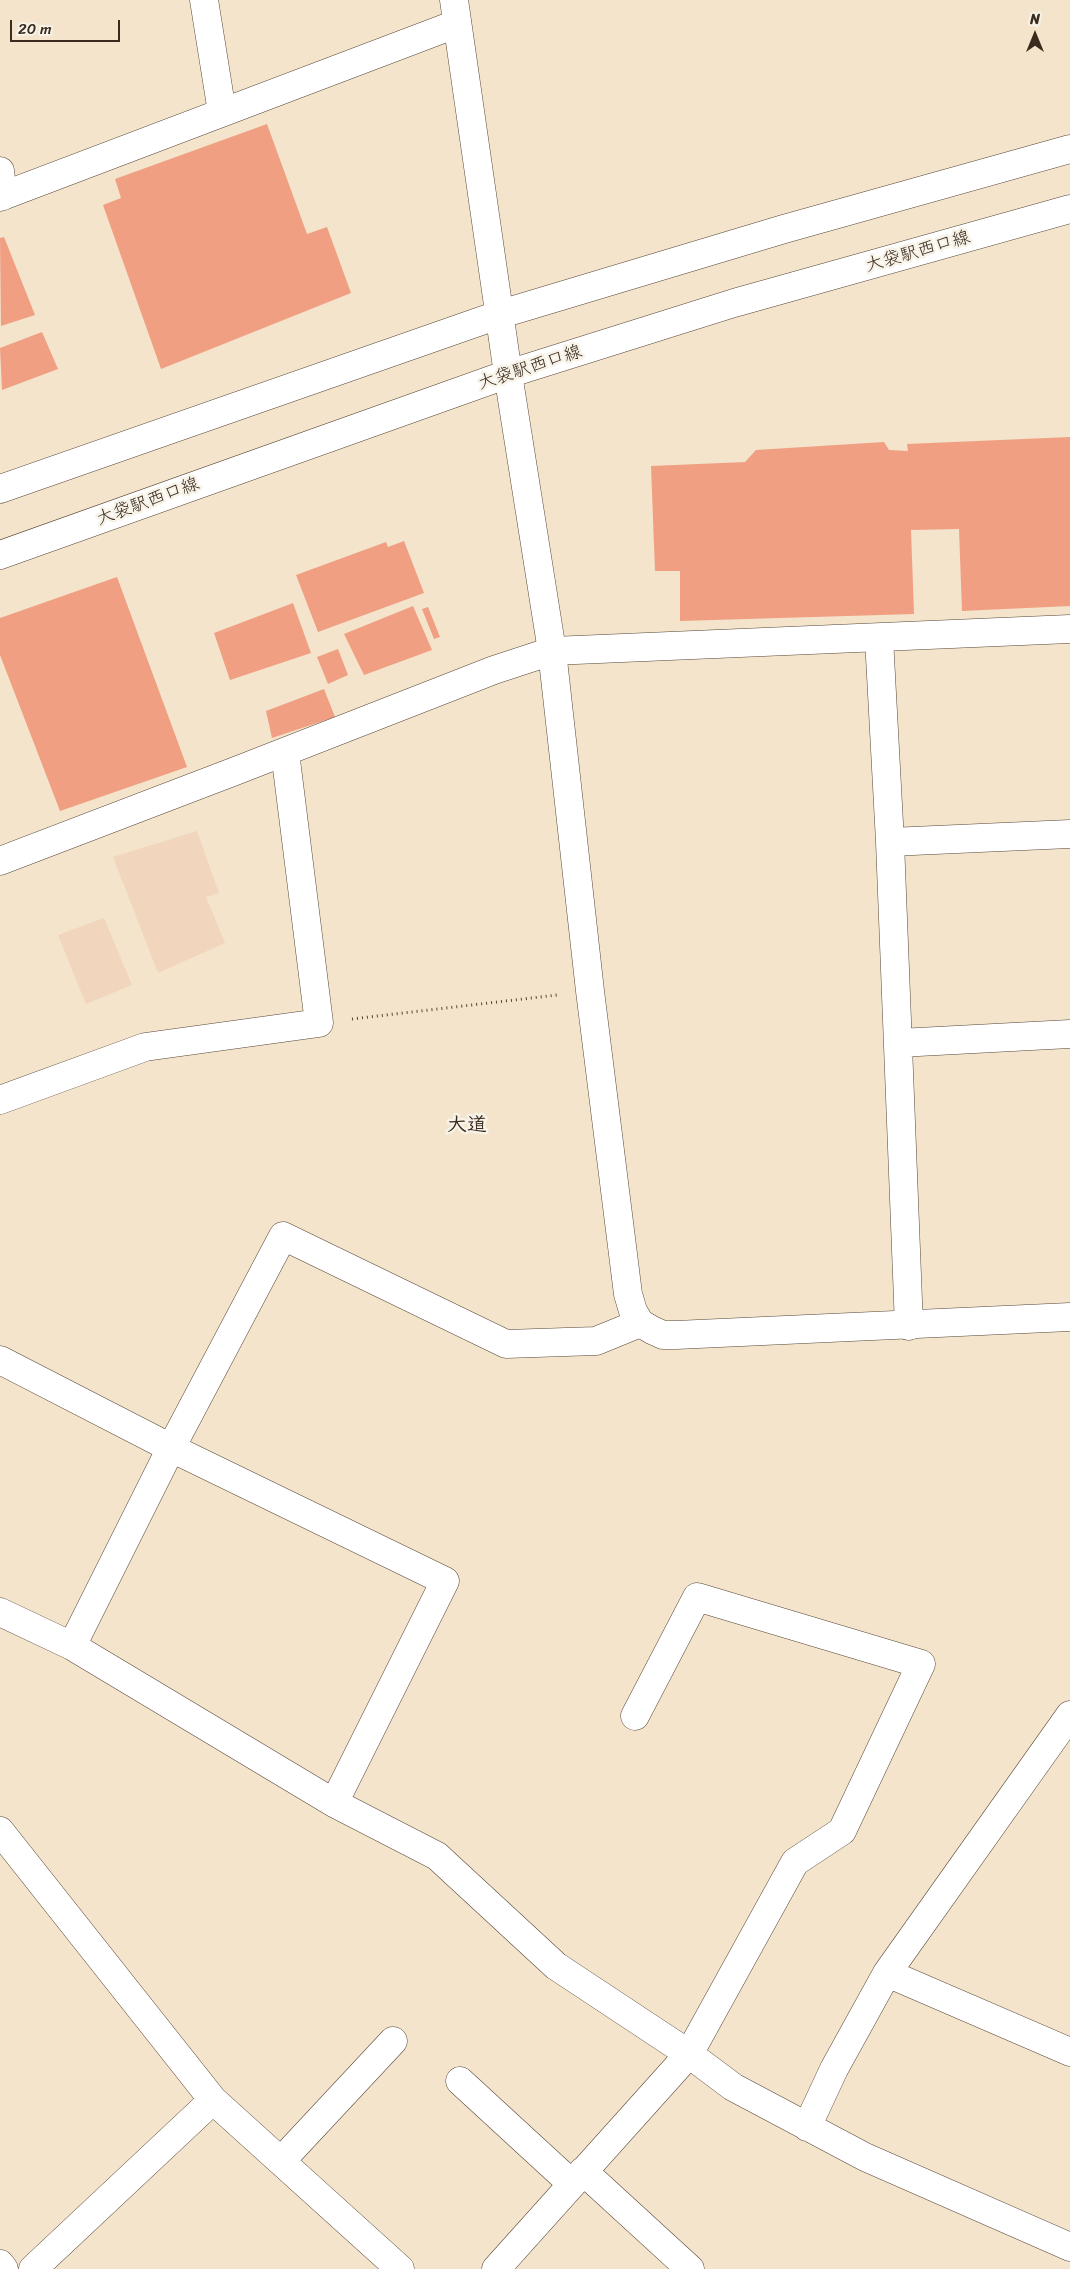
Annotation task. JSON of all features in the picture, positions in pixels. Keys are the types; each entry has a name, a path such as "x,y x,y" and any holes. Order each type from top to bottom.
{"street":[{"path":"204,0 222,112"},
{"path":"1,188 222,112 455,12 508,374 552,651 590,992 628,1294 633,1312 640,1323 664,1335 909,1326 1070,1317"},
{"path":"0,489 500,314 784,229 1070,149"},
{"name":"大袋駅西口線","path":"0,555 508,374 734,303 1070,209"},
{"path":"0,861 494,670 552,651 1070,629"},
{"path":"878,638 890,842 909,1326"},
{"path":"0,1100 145,1047 319,1023 285,752"},
{"path":"890,842 1070,834"},
{"path":"899,1043 1070,1034"},
{"path":"72,1646 171,1448 283,1236 506,1344 596,1341 640,1323"},
{"path":"0,1360 171,1448 445,1581 334,1802"},
{"path":"496,2269 689,2054 795,1862 842,1831 921,1664 697,1597 635,1716"},
{"path":"0,1612 72,1646 334,1802 437,1856 556,1966 689,2054 732,2086 865,2157 1070,2247"},
{"path":"806,2127 834,2069 887,1973 1068,1724"},
{"path":"0,1831 213,2100 400,2269"},
{"path":"887,1973 1070,2052"},
{"path":"281,2161 393,2041"},
{"path":"460,2081 690,2269"},
{"path":"33,2269 213,2100"},
{"path":"0,2264 4,2269"}],"path":[{"path":"319,1023 590,992"}],"shaded area":[{"path":"197,831 219,893 206,897 225,943 158,973 113,857"},
{"path":"104,918 132,985 86,1004 58,935"}],"building":[{"path":"267,124 307,234 327,227 351,293 161,369 103,205 121,198 115,179"},
{"path":"4,237 35,315 1,326 0,238"},
{"path":"42,332 58,369 2,390 0,348"},
{"path":"1070,437 1070,606 962,611 959,529 911,530 914,614 680,621 680,571 655,571 651,466 745,462 756,450 884,442 889,450 908,451 907,444"},
{"path":"404,541 424,593 318,632 296,575 386,542 388,547"},
{"path":"117,577 187,767 60,811 0,655 0,618"},
{"path":"293,603 311,653 230,680 214,633"},
{"path":"413,606 432,650 364,675 344,634"},
{"path":"428,607 440,637 434,639 422,609"},
{"path":"338,649 348,675 328,684 317,657"},
{"path":"324,689 335,717 272,738 266,711"}],"district":[{"name":"大道","path":"467,1126"}]}
